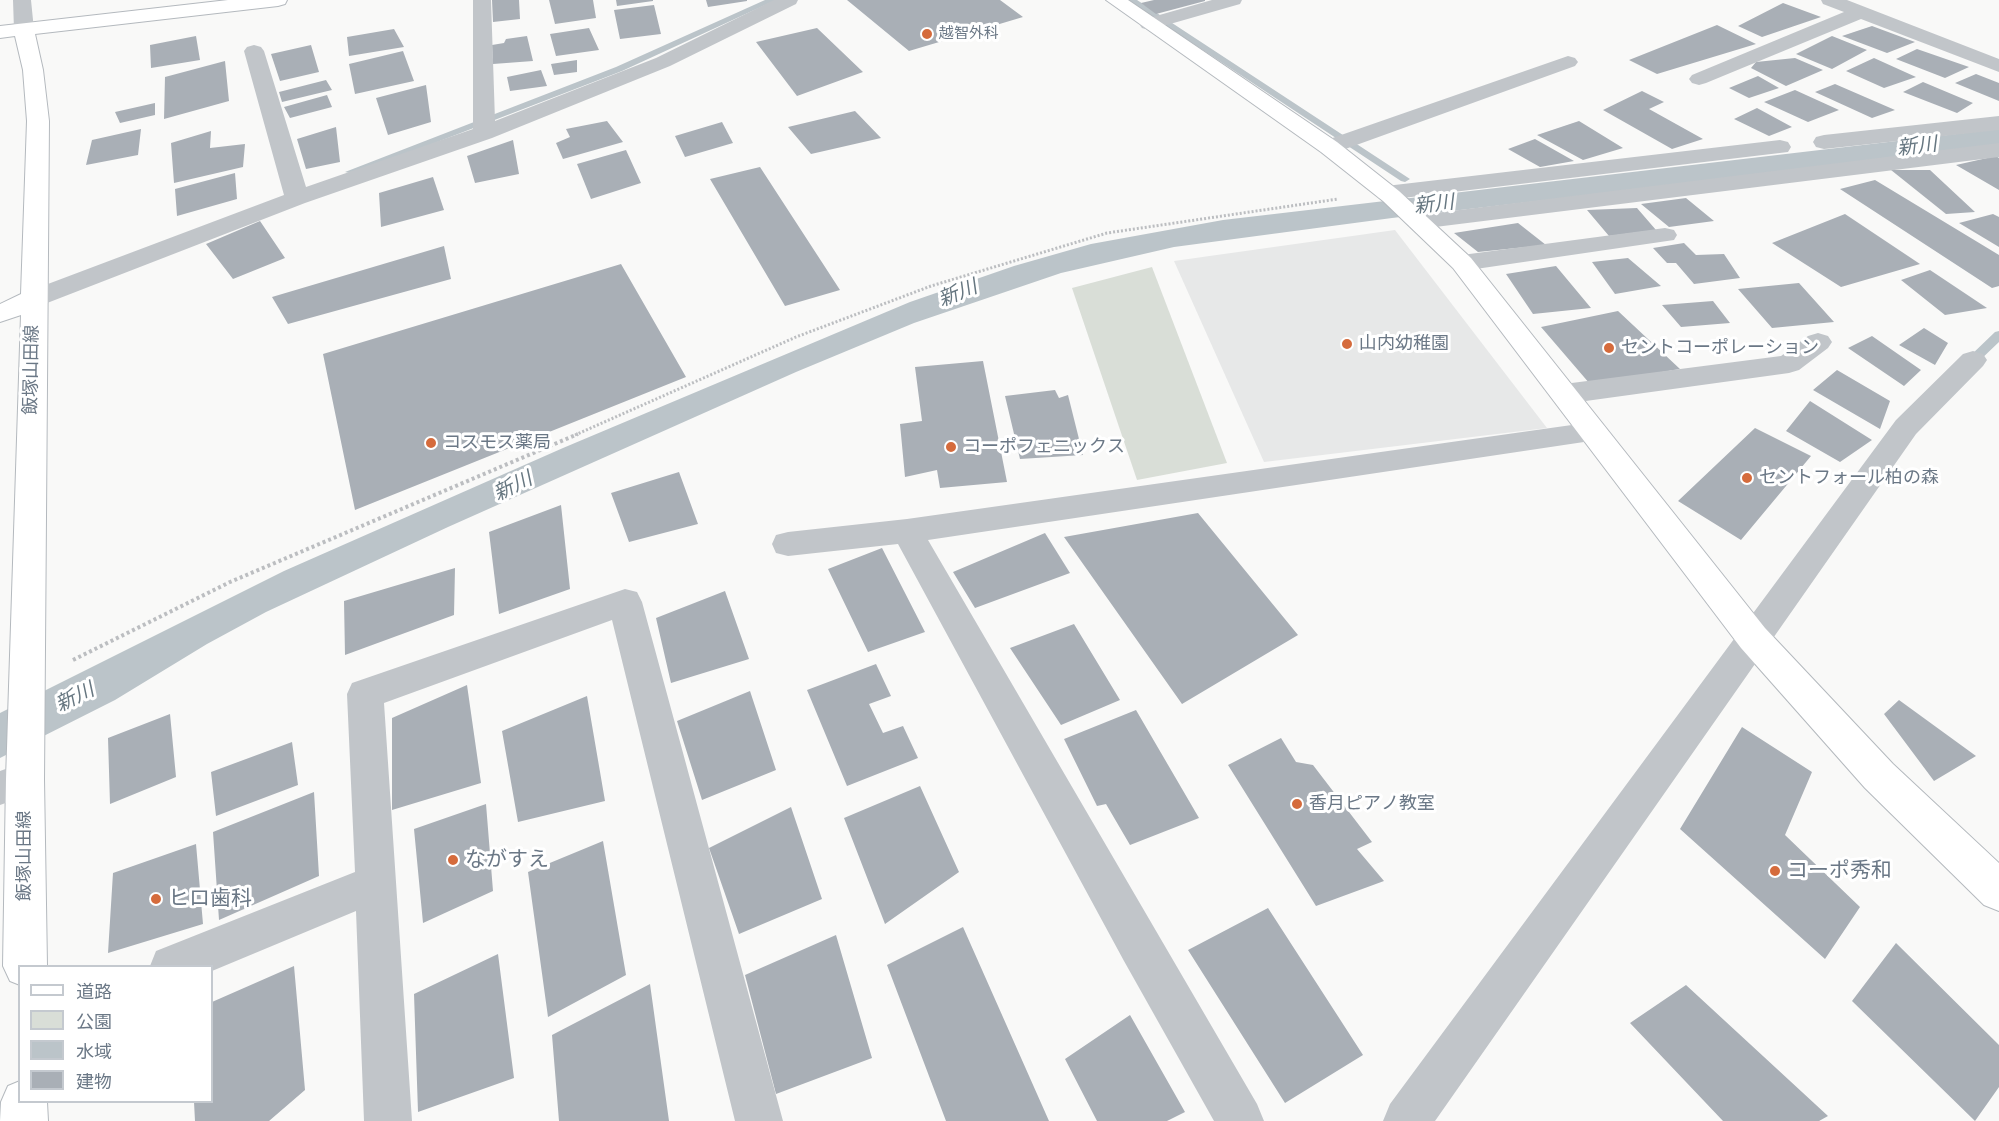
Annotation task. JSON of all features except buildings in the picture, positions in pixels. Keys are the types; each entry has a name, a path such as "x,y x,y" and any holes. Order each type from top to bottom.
{"main road":[{"path":"0,47 12,31 278,0"},
{"path":"1115,0 1329,147 1403,207 1462,263 1753,638 1879,776 1999,891"},
{"name":"飯塚山田線","path":"12,31 33,70 38,121 27,689 17,773 25,965"},
{"path":"0,314 33,299"},
{"path":"24,1103 24,1121"}],"street":[{"path":"12,31 22,0"},
{"path":"482,0 484,125"},
{"path":"33,299 295,191 663,62 789,0"},
{"path":"1149,24 1233,0"},
{"path":"1830,0 1999,66"},
{"path":"1699,79 1861,12"},
{"path":"254,51 295,191"},
{"path":"1329,147 1568,62"},
{"path":"1824,142 1999,123"},
{"path":"1403,207 1780,147"},
{"path":"1403,207 1999,150"},
{"path":"1462,263 1665,235"},
{"path":"1564,394 1789,364 1818,342"},
{"path":"1407,1121 1906,427 1973,360"},
{"path":"788,544 907,531 1593,432"},
{"path":"907,531 1240,1121"},
{"path":"388,1121 365,694 625,602 759,1121"},
{"path":"173,965 376,883"}],"path":[{"path":"27,689 230,582 657,400 796,337 931,285 1107,233 1403,207"}],"shaded area":[{"name":"山内幼稚園","path":"1395,230 1547,428 1264,462 1174,261"}],"green space":[{"path":"1152,267 1227,463 1137,480 1072,288"}],"water":[{"name":"新川","path":"1999,129 1999,147 1392,218 1174,247 1061,273 914,323 796,372 448,527 266,612 207,644 115,700 0,758 0,713 284,571 563,448 910,302 1014,266 1091,244 1223,220"}],"waterway":[{"path":"350,172 619,69 772,0"},
{"path":"1131,0 1405,179"},
{"path":"1973,360 1999,335"}],"place":[{"name":"越智外科","path":"927,34"},
{"name":"山内幼稚園","path":"1347,344"},
{"name":"セントコーポレーション","path":"1609,348"},
{"name":"コスモス薬局","path":"431,443"},
{"name":"コーポフェニックス","path":"951,447"},
{"name":"セントフォール柏の森","path":"1747,478"},
{"name":"香月ピアノ教室","path":"1297,804"},
{"name":"ながすえ","path":"453,860"},
{"name":"コーポ秀和","path":"1775,871"},
{"name":"ヒロ歯科","path":"156,899"}]}
